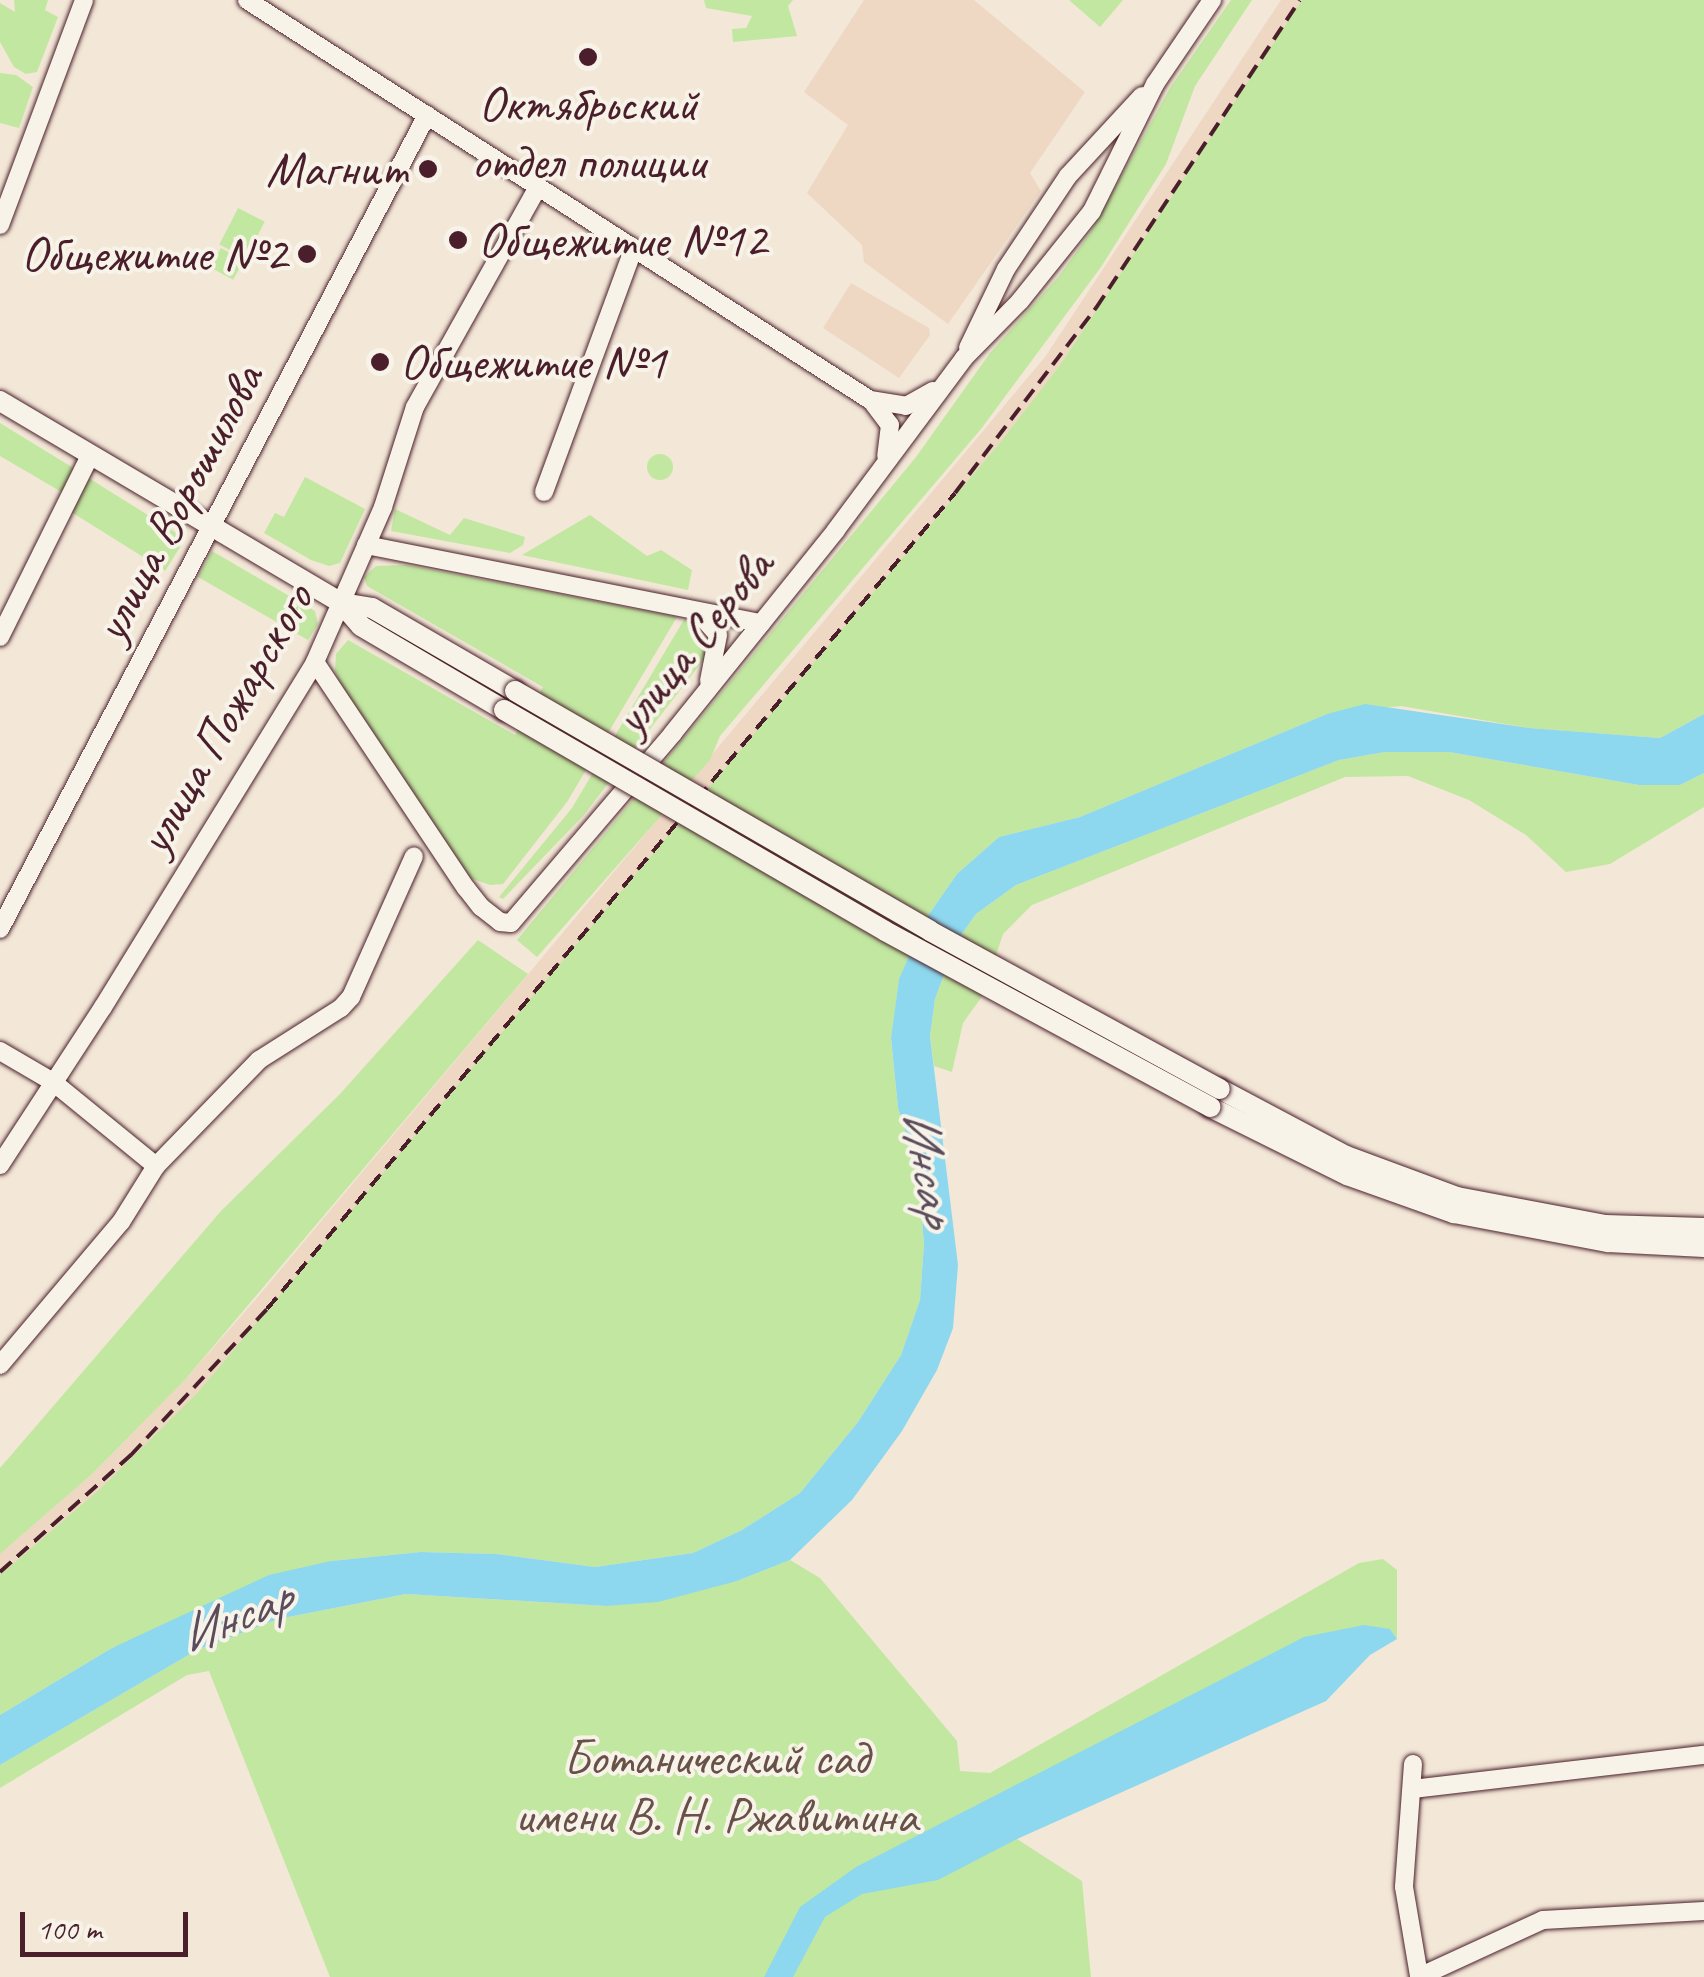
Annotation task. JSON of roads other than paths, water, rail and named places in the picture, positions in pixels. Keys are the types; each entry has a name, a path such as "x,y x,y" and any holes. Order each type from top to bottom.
{"main road":[{"path":"0,401 341,603 372,608 509,700 930,931 1347,1176 1454,1213 1575,1238 1704,1248"},
{"path":"1215,1098 1346,1156 1457,1197 1605,1225 1704,1228"}],"street":[{"path":"0,225 84,0"},
{"path":"247,0 870,400 890,425 883,467"},
{"name":"улица Серова","path":"315,662 466,888 500,922 511,923 784,594 964,358 1020,301 1092,211 1155,84 1212,0"},
{"name":"улица Серова","path":"964,358 1006,269 1068,176 1155,84"},
{"name":"улица Ворошилова","path":"0,929 426,115"},
{"path":"1068,176 1080,174 1097,189 1092,211"},
{"name":"улица Пожарского","path":"0,1165 315,662 384,508 414,407 538,187"},
{"path":"544,492 633,250"},
{"path":"870,400 906,406 925,398 950,376"},
{"path":"0,636 90,456"},
{"path":"366,544 760,623"},
{"path":"724,615 754,612 784,594"},
{"path":"689,607 706,616 718,635 707,690"},
{"path":"0,1365 121,1222 156,1166 259,1060 341,1008 351,997 414,856"},
{"path":"0,1051 52,1082 156,1166"},
{"path":"1413,1790 1704,1754"},
{"path":"1413,1764 1413,1790 1404,1838 1404,1887 1419,1977 1543,1920 1704,1911"}],"water":[{"name":"Инсар","path":"1365,704 1529,728 1660,738 1704,714 1704,773 1680,785 1639,785 1449,752 1385,752 1339,760 1016,885 976,914 956,942 935,999 930,1036 958,1265 953,1328 937,1370 902,1431 852,1500 790,1560 737,1581 658,1602 606,1606 406,1594 278,1619 197,1650 0,1765 0,1715 112,1648 269,1575 331,1561 421,1552 496,1554 595,1567 693,1553 742,1530 800,1493 858,1422 901,1355 920,1300 924,1244 918,1172 898,1108 891,1038 899,979 925,920 957,874 999,837 1080,817 1327,714"},
{"path":"1364,1625 1390,1629 1397,1639 1370,1655 1326,1701 1017,1839 938,1880 862,1894 825,1917 793,1977 764,1977 800,1907 856,1867 1304,1637"}],"railway":[{"path":"0,1572 131,1455 267,1309 955,493 1096,308 1300,0"}],"place":[{"name":"Октябрьский отдел полиции","path":"588,57"},
{"name":"Магнит","path":"428,169"},
{"name":"Общежитие №12","path":"458,240"},
{"name":"Общежитие №2","path":"307,254"},
{"name":"Общежитие №1","path":"380,362"}],"park label":[{"name":"Ботанический сад имени В. Н. Ржавитина","path":"716,1786"}]}
